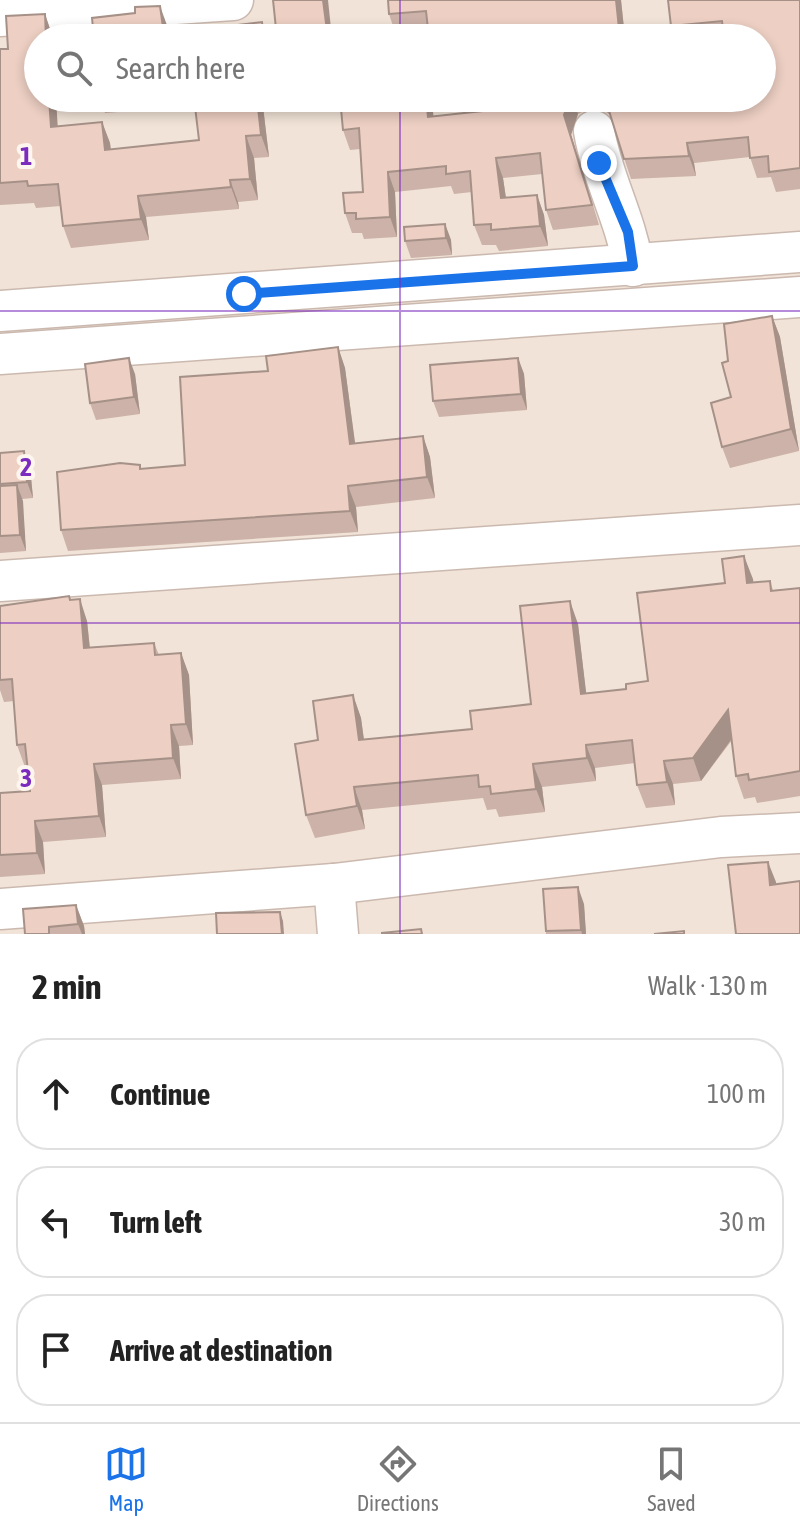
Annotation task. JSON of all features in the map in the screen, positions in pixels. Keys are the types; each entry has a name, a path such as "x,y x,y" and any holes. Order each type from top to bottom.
{"street":[{"path":"0,16 233,0"},
{"path":"594,131 599,163 628,232 633,266"},
{"path":"0,311 800,252"},
{"path":"0,354 800,297"},
{"path":"0,581 800,525"},
{"path":"0,909 334,884 721,837 800,833"},
{"path":"334,884 338,934"}],"shaded area":[{"path":"0,0 800,0 800,934 0,934"}],"building":[{"path":"273,0 323,0 326,24 276,24"},
{"path":"388,0 616,0 619,24 427,24 426,11 389,14"},
{"path":"668,0 800,0 800,168 769,172 768,156 750,158 748,137 687,143 689,156 624,159 609,112 776,112 776,24 722,24 722,21 671,24"},
{"path":"160,6 163,24 93,24 92,18 135,13 135,7"},
{"path":"45,14 45,24 24,24 24,112 50,112 51,127 102,122 105,150 199,140 196,112 259,112 261,135 246,136 250,179 230,180 231,187 138,196 141,219 63,226 58,184 28,186 27,181 0,183 0,49 8,49 6,16"},
{"path":"341,112 427,112 428,117 473,112 565,112 592,205 546,210 540,153 496,158 501,198 537,195 540,226 491,230 491,224 474,225 470,171 446,174 446,166 388,172 390,217 356,219 356,213 345,213 343,193 363,192 359,128 343,130"},
{"path":"445,224 446,238 405,241 404,227"},
{"path":"772,316 791,429 722,447 711,403 731,397 722,363 728,361 724,324"},
{"path":"338,347 350,444 423,436 427,477 348,486 350,511 61,530 57,472 120,463 140,465 140,469 185,465 180,377 268,371 266,356"},
{"path":"129,358 134,397 90,403 85,364"},
{"path":"518,358 521,394 433,401 430,365"},
{"path":"24,451 27,482 0,484 0,453"},
{"path":"17,485 20,535 0,536 0,486"},
{"path":"744,556 747,583 770,581 771,591 800,588 800,771 749,780 748,774 736,776 728,710 693,758 664,761 667,782 637,785 632,740 586,745 587,758 533,764 536,789 491,794 490,786 479,787 478,775 354,787 357,806 306,815 295,744 318,740 313,701 353,695 359,740 472,729 470,711 531,704 520,606 570,601 581,694 626,689 626,684 648,681 637,593 725,583 722,559"},
{"path":"69,596 70,600 80,599 84,648 154,643 155,655 181,653 186,724 171,725 173,758 94,764 99,816 35,821 37,853 0,855 0,793 30,791 25,744 17,745 12,679 0,680 0,606"},
{"path":"768,862 770,885 800,881 800,934 736,934 728,865"},
{"path":"578,887 581,930 546,931 543,889"},
{"path":"76,905 78,924 49,927 49,934 25,934 23,909"},
{"path":"280,912 282,934 217,934 216,913"},
{"path":"421,929 422,934 382,934 382,933"},
{"path":"684,931 684,934 654,934"}],"route":[{"path":"244,294 633,266 628,232 599,163"}]}
